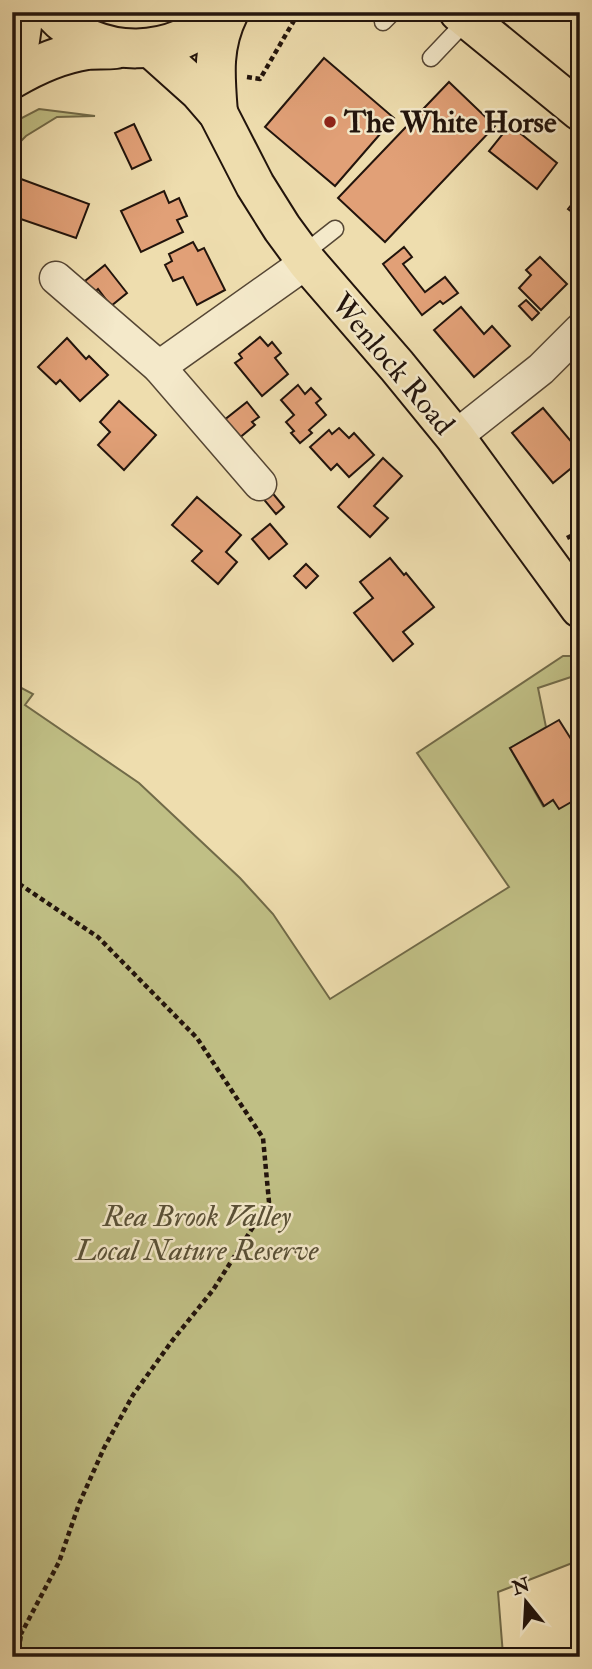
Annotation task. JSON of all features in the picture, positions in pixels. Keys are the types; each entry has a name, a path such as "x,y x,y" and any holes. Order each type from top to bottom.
{"main road":[{"path":"12,61 20,40 24,12"},
{"path":"52,12 60,22 92,41 140,49"},
{"path":"12,79 55,59 87,50 140,49 171,44 209,26 222,12"},
{"name":"Wenlock Road","path":"218,113 216,53 221,29 229,12"},
{"path":"463,16 580,111"},
{"name":"Wenlock Road","path":"140,49 199,91 218,113 255,185 304,259 455,437 580,608"}],"street":[{"path":"159,367 304,259"},
{"path":"56,278 159,367 260,484"},
{"path":"455,437 541,369 580,331"}],"lane":[{"path":"431,58 463,16"},
{"path":"304,259 335,229"}],"path":[{"path":"241,76 260,79 299,12"},
{"path":"12,879 98,937 197,1038 263,1138 269,1202 213,1290 133,1395 104,1448 79,1504 59,1562 21,1634"},
{"path":"12,1586 21,1634 18,1657"}],"green space":[{"path":"39,109 95,116 57,117 26,136 12,150 12,123"},
{"name":"Rea Brook Valley Local Nature Reserve","path":"563,656 580,656 580,674 538,688 546,727 510,748 543,806 553,800 580,797 580,1560 498,1592 503,1655 495,1657 12,1657 12,683 33,694 25,705 139,783 240,878 273,914 330,999 509,887 417,753"}],"building":[{"name":"The White Horse","path":"324,58 394,118 335,186 265,127"},
{"path":"449,82 495,126 385,242 338,198"},
{"path":"134,124 151,160 132,169 115,133"},
{"path":"510,125 557,163 537,189 489,151"},
{"path":"21,179 89,204 76,238 12,216 12,204"},
{"path":"164,191 169,203 179,198 187,216 177,220 183,232 141,252 121,211"},
{"path":"580,194 580,218 568,209"},
{"path":"193,242 198,251 204,248 225,290 197,305 183,277 173,281 165,265 172,261 169,254"},
{"path":"404,247 412,257 403,264 425,292 445,277 458,293 443,304 440,301 422,315 383,264"},
{"path":"540,257 567,284 541,310 519,288 531,275 526,270"},
{"path":"105,265 127,293 111,306 98,289 94,293 85,281"},
{"path":"526,300 539,313 532,320 519,306"},
{"path":"461,307 484,334 492,326 510,346 474,377 434,330"},
{"path":"260,337 268,346 272,342 281,353 275,358 288,374 262,396 235,363 242,358 239,354"},
{"path":"67,338 86,359 89,356 108,375 80,401 60,380 56,384 38,367"},
{"path":"298,385 305,394 311,388 321,399 316,403 326,415 309,430 312,433 300,443 286,422 294,415 281,400"},
{"path":"119,401 156,435 124,470 98,445 110,432 100,422"},
{"path":"247,402 259,417 252,422 255,425 238,439 223,421"},
{"path":"543,408 580,452 580,461 553,483 512,433"},
{"path":"339,428 349,438 354,433 374,455 349,477 337,464 331,470 310,447 329,430 332,434"},
{"path":"383,458 402,476 374,506 388,518 370,537 338,507"},
{"path":"270,490 284,507 276,514 261,496"},
{"path":"197,497 241,535 226,552 237,562 218,584 192,561 202,551 172,525"},
{"path":"270,524 287,544 269,559 252,539"},
{"path":"390,558 434,607 403,632 413,644 393,661 354,613 373,598 360,582"},
{"path":"306,564 318,576 306,588 294,576"},
{"path":"559,720 571,739 580,734 580,797 559,809 553,800 544,806 510,748"}],"place":[{"name":"The White Horse","path":"330,122"}]}
